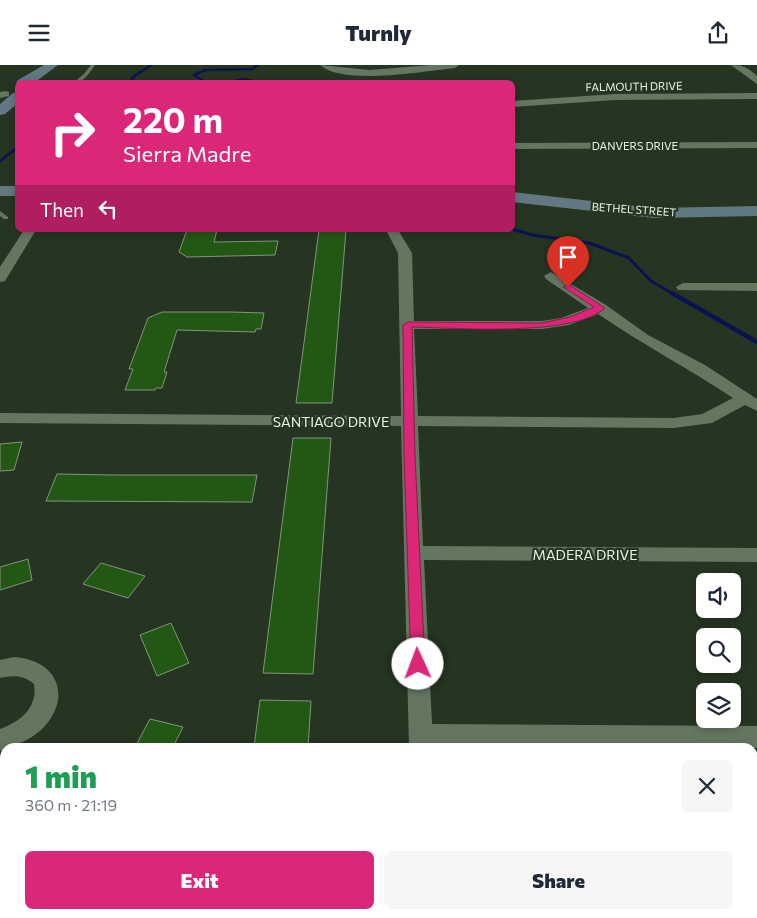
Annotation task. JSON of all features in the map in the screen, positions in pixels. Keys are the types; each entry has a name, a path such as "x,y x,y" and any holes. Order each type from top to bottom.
{"street":[{"path":"35,79 52,65"},
{"path":"323,65 320,70 330,76 352,77 367,73 455,65"},
{"path":"735,65 748,72 757,81"},
{"path":"0,111 8,94"},
{"name":"FALMOUTH DRIVE","path":"515,104 615,97 757,96"},
{"name":"DANVERS DRIVE","path":"515,146 757,145"},
{"path":"0,191 15,191"},
{"name":"BETHEL STREET","path":"515,197 654,213 757,211"},
{"path":"0,279 29,232"},
{"path":"393,232 406,253 421,741 757,737"},
{"path":"551,276 643,338 700,368 752,402"},
{"path":"683,287 757,287"},
{"path":"408,325 542,325 573,319 601,308"},
{"name":"SANTIAGO DRIVE","path":"0,418 685,422 706,419 752,402"},
{"name":"MADERA DRIVE","path":"414,553 757,555"},
{"path":"0,669 19,667 32,670 45,681 48,690 46,702 40,715 13,736 0,740"}],"lane":[{"path":"79,80 86,75 93,65"},
{"path":"0,213 6,218"}],"building":[{"path":"186,232 216,232 214,242 278,241 275,255 187,257 179,252"},
{"path":"319,232 346,232 332,403 296,403"},
{"path":"162,312 264,313 261,329 256,329 255,332 177,330 164,372 167,372 162,388 156,388 155,390 125,390 133,369 129,369 148,318"},
{"path":"293,438 331,438 313,674 263,673"},
{"path":"22,442 14,470 0,471 0,444"},
{"path":"57,474 257,475 252,502 46,501"},
{"path":"28,559 32,580 0,590 0,567"},
{"path":"101,563 145,576 128,598 83,584"},
{"path":"171,623 189,663 157,676 140,635"},
{"path":"260,700 311,701 308,743 255,743"},
{"path":"150,719 183,727 175,743 137,743"}],"waterway":[{"path":"132,80 132,78 151,65"},
{"path":"202,80 194,75 205,70 252,69 258,65"},
{"path":"239,80 248,80"},
{"path":"0,161 15,149"},
{"path":"515,230 532,235 589,243 629,258 651,281 675,295"},
{"path":"672,293 757,342"}],"route":[{"path":"418,664 408,389 408,325 542,325 573,319 601,308 568,287"}]}
